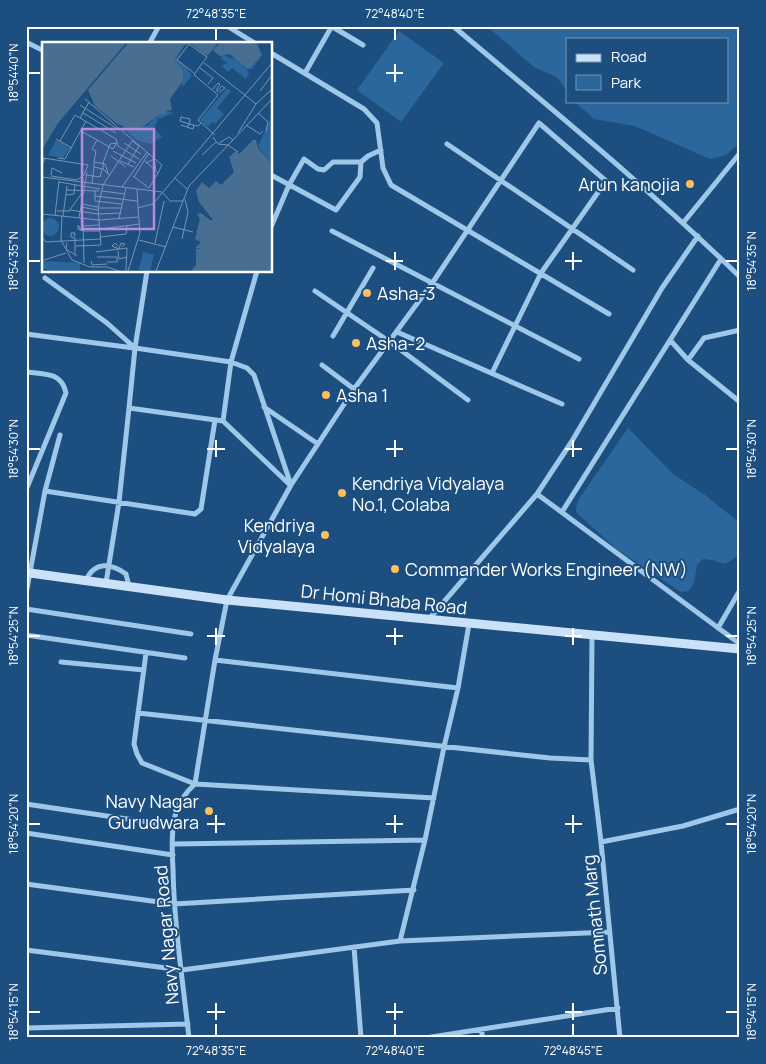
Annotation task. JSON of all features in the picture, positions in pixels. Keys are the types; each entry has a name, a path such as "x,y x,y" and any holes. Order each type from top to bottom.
{"street":[{"path":"150,42 159,26"},
{"path":"227,26 253,42"},
{"path":"304,73 331,26 362,45"},
{"path":"453,26 616,164 698,236 740,277"},
{"path":"26,42 42,50"},
{"path":"272,54 364,109 377,123 383,168 391,185 609,314"},
{"path":"195,784 215,660 227,600 290,486 354,389 433,282 538,123 606,181 542,273 492,373"},
{"path":"446,144 633,270"},
{"path":"272,225 289,185 304,159 318,170 324,170 334,162 361,162 368,156 381,150"},
{"path":"683,223 740,153"},
{"path":"272,176 336,210 360,176 361,162"},
{"path":"332,231 579,359"},
{"path":"429,620 537,494 572,441 662,288 698,236"},
{"path":"562,512 722,259"},
{"path":"333,336 373,268"},
{"path":"106,583 119,502 135,348 147,272"},
{"path":"223,421 231,362 257,272"},
{"path":"45,278 107,323 135,348"},
{"path":"315,291 390,342 468,400"},
{"path":"688,360 704,338 740,330"},
{"path":"397,332 562,404"},
{"path":"26,334 231,362 247,368 254,375 290,486"},
{"path":"670,340 688,360 740,402"},
{"path":"322,365 354,389"},
{"path":"26,372 55,376 64,384 66,393 26,490"},
{"path":"264,407 318,444"},
{"path":"129,408 223,421 290,486"},
{"path":"45,491 189,514 198,512 201,509 215,420"},
{"path":"26,594 28,573 45,491 60,435"},
{"path":"537,494 740,644"},
{"path":"86,580 90,571 99,566 108,566 119,569 126,574 129,586"},
{"name":"Dr Homi Bhaba Road","path":"28,573 227,600 740,649"},
{"path":"718,628 740,590"},
{"path":"26,609 191,634"},
{"path":"400,941 426,840 444,746 458,688 469,624"},
{"path":"26,635 185,658"},
{"path":"592,636 591,760 600,842"},
{"path":"146,653 134,744 142,763 195,784 434,798"},
{"path":"215,660 458,688"},
{"path":"61,662 144,670"},
{"path":"138,713 550,758 591,760"},
{"name":"Navy Nagar Road","path":"190,1038 176,934 172,855 176,812 182,796 195,784"},
{"path":"26,804 174,826"},
{"name":"Somnath Marg","path":"620,1038 600,842 683,826 740,809"},
{"path":"26,833 172,855"},
{"path":"173,844 426,840"},
{"path":"26,884 174,904 414,890"},
{"path":"26,950 182,970 400,941 610,932"},
{"path":"354,947 362,1038"},
{"path":"425,1038 618,1008"},
{"path":"26,1028 188,1024"},
{"path":"482,1030 482,1038"}],"green space":[{"path":"487,26 740,26 740,143 726,155 710,159 635,126 594,119 575,102 728,102 728,38 566,38 566,90 558,78 534,67"},
{"path":"399,31 444,63 401,122 357,90"},
{"path":"628,428 673,474 705,495 740,523 740,554 724,563 703,559 697,565 694,583 689,591 681,592 615,548 576,512 577,503 581,496"}],"place":[{"name":"Arun kanojia","path":"690,184"},
{"name":"Asha-3","path":"367,293"},
{"name":"Asha-2","path":"356,343"},
{"name":"Asha 1","path":"326,395"},
{"name":"Kendriya Vidyalaya No.1, Colaba","path":"342,493"},
{"name":"Kendriya Vidyalaya","path":"325,535"},
{"name":"Commander Works Engineer (NW)","path":"395,569"},
{"name":"Navy Nagar Gurudwara","path":"209,811"}]}
